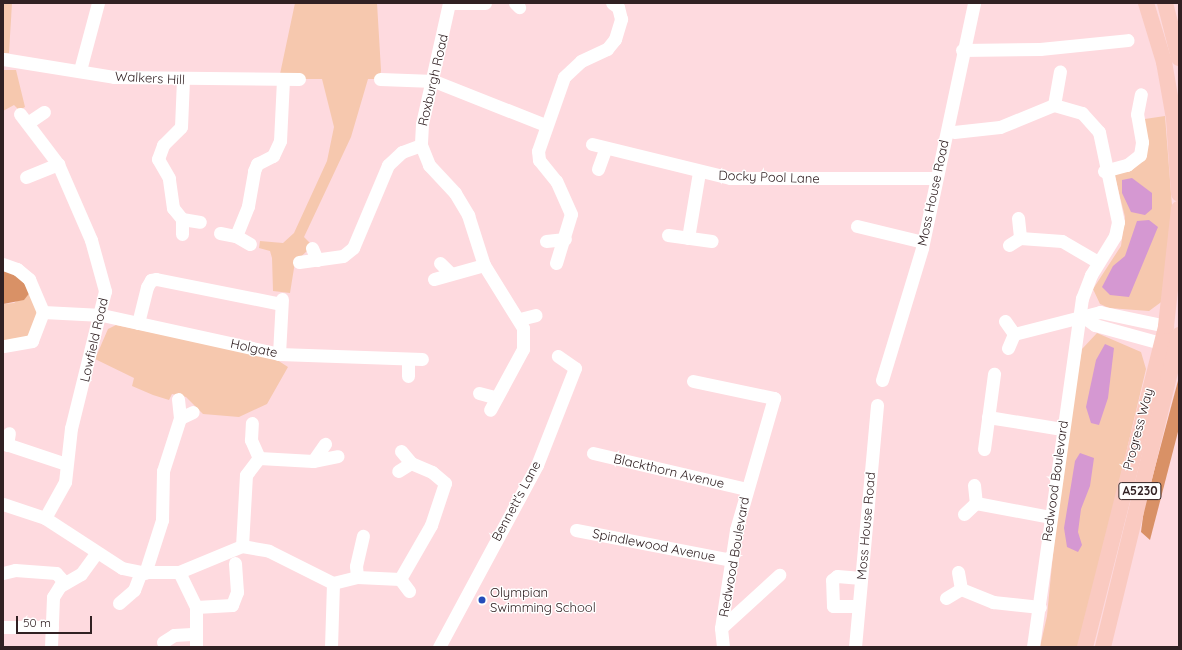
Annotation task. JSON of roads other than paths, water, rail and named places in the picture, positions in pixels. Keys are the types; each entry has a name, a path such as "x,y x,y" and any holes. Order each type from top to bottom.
{"main road":[{"path":"1146,3 1165,69 1179,194"},
{"path":"1165,3 1179,58"},
{"name":"Progress Way","path":"1085,647 1165,336 1179,209"},
{"path":"1165,336 1179,305"},
{"name":"Progress Way","path":"1103,647 1174,355 1165,336"}],"street":[{"path":"80,70 98,3"},
{"path":"450,3 485,3"},
{"name":"Roxburgh Road","path":"450,3 434,81 422,124 421,145 429,165 455,193 468,215 484,265 500,296 520,319"},
{"name":"Moss House Road","path":"882,380 923,242 962,50 974,3"},
{"path":"556,263 565,239 571,214 556,181 538,156 545,125 559,85 570,68 612,44 620,28 619,4"},
{"path":"962,50 1040,49 1128,40"},
{"name":"Walkers Hill","path":"3,59 80,70 114,78 183,80 299,79"},
{"path":"954,132 1000,127 1054,104 1060,72"},
{"path":"236,236 248,206 254,171 257,164 273,156 280,141 282,79"},
{"path":"380,79 434,81 545,125"},
{"path":"182,234 182,219 173,208 169,178 158,159 163,145 181,127 183,80"},
{"path":"1104,170 1127,165 1140,155 1142,142 1138,114 1141,94"},
{"name":"Redwood Boulevard","path":"1034,647 1062,429 1085,288 1117,230 1095,125 1082,113 1054,104"},
{"name":"Lowfield Road","path":"44,112 24,118 58,164 96,254 105,291 102,315 71,428 65,482 45,518"},
{"name":"Docky Pool Lane","path":"592,144 604,150 730,178 936,178"},
{"path":"299,262 343,256 353,248 388,165 402,152 421,145"},
{"path":"598,169 604,150"},
{"path":"26,177 58,164"},
{"path":"688,238 699,172"},
{"path":"1018,218 1020,238"},
{"path":"182,219 200,222"},
{"path":"857,226 923,242"},
{"path":"220,233 236,236 250,244"},
{"path":"668,235 712,241"},
{"path":"1009,245 1020,238 1062,241 1098,262"},
{"path":"546,241 565,239"},
{"path":"312,248 318,260"},
{"path":"3,264 17,269 29,279 43,312 32,341 3,346"},
{"path":"434,279 445,267 484,265"},
{"path":"138,323 147,286 151,280 156,279 282,302 280,354"},
{"name":"Holgate","path":"43,312 102,315 280,354 422,359"},
{"path":"1014,334 1081,315 1100,312 1165,336"},
{"path":"490,410 494,397 523,349 520,319 536,315"},
{"path":"1081,315 1095,325 1165,336"},
{"path":"1005,320 1014,334"},
{"path":"1008,348 1014,334"},
{"name":"Bennett's Lane","path":"439,647 537,465 575,368 558,356"},
{"path":"408,359 408,376"},
{"path":"984,448 994,374"},
{"name":"Redwood Boulevard","path":"693,381 774,398 746,489 732,560 721,628 723,647"},
{"path":"479,393 494,397"},
{"path":"118,603 134,590 143,573 162,520 163,471 180,418 178,399"},
{"name":"Moss House Road","path":"855,647 877,404"},
{"path":"180,418 193,412"},
{"path":"988,417 1062,429"},
{"path":"252,423 251,440 259,458"},
{"path":"6,440 66,464"},
{"path":"313,461 324,444"},
{"path":"400,579 431,525 445,483 432,472 411,463 401,451"},
{"name":"Blackthorn Avenue","path":"593,453 746,489"},
{"path":"259,458 313,461 338,456"},
{"path":"242,546 244,486 246,475 259,458"},
{"path":"398,471 411,463"},
{"path":"974,485 976,503"},
{"path":"976,503 1050,517"},
{"path":"964,514 976,503"},
{"path":"3,504 45,518 96,553 122,568 143,573 179,572 242,546 269,551 333,582 357,577 400,579"},
{"name":"Spindlewood Avenue","path":"576,530 732,560"},
{"path":"357,577 356,566 363,536"},
{"path":"51,647 53,597 65,583 81,574 96,553"},
{"path":"196,607 232,605 237,592 235,563"},
{"path":"3,574 15,570 56,573 65,583"},
{"path":"179,572 196,607 196,647"},
{"path":"958,572 961,589"},
{"path":"721,628 778,575"},
{"path":"858,606 833,606 832,580 837,576 861,578"},
{"path":"400,579 409,591"},
{"path":"332,647 333,582"},
{"path":"961,589 993,602 1040,607"},
{"path":"946,598 961,589"},
{"path":"3,627 52,628"},
{"path":"163,642 174,635 196,634"}],"place":[{"name":"Olympian Swimming School","path":"482,600"}]}
